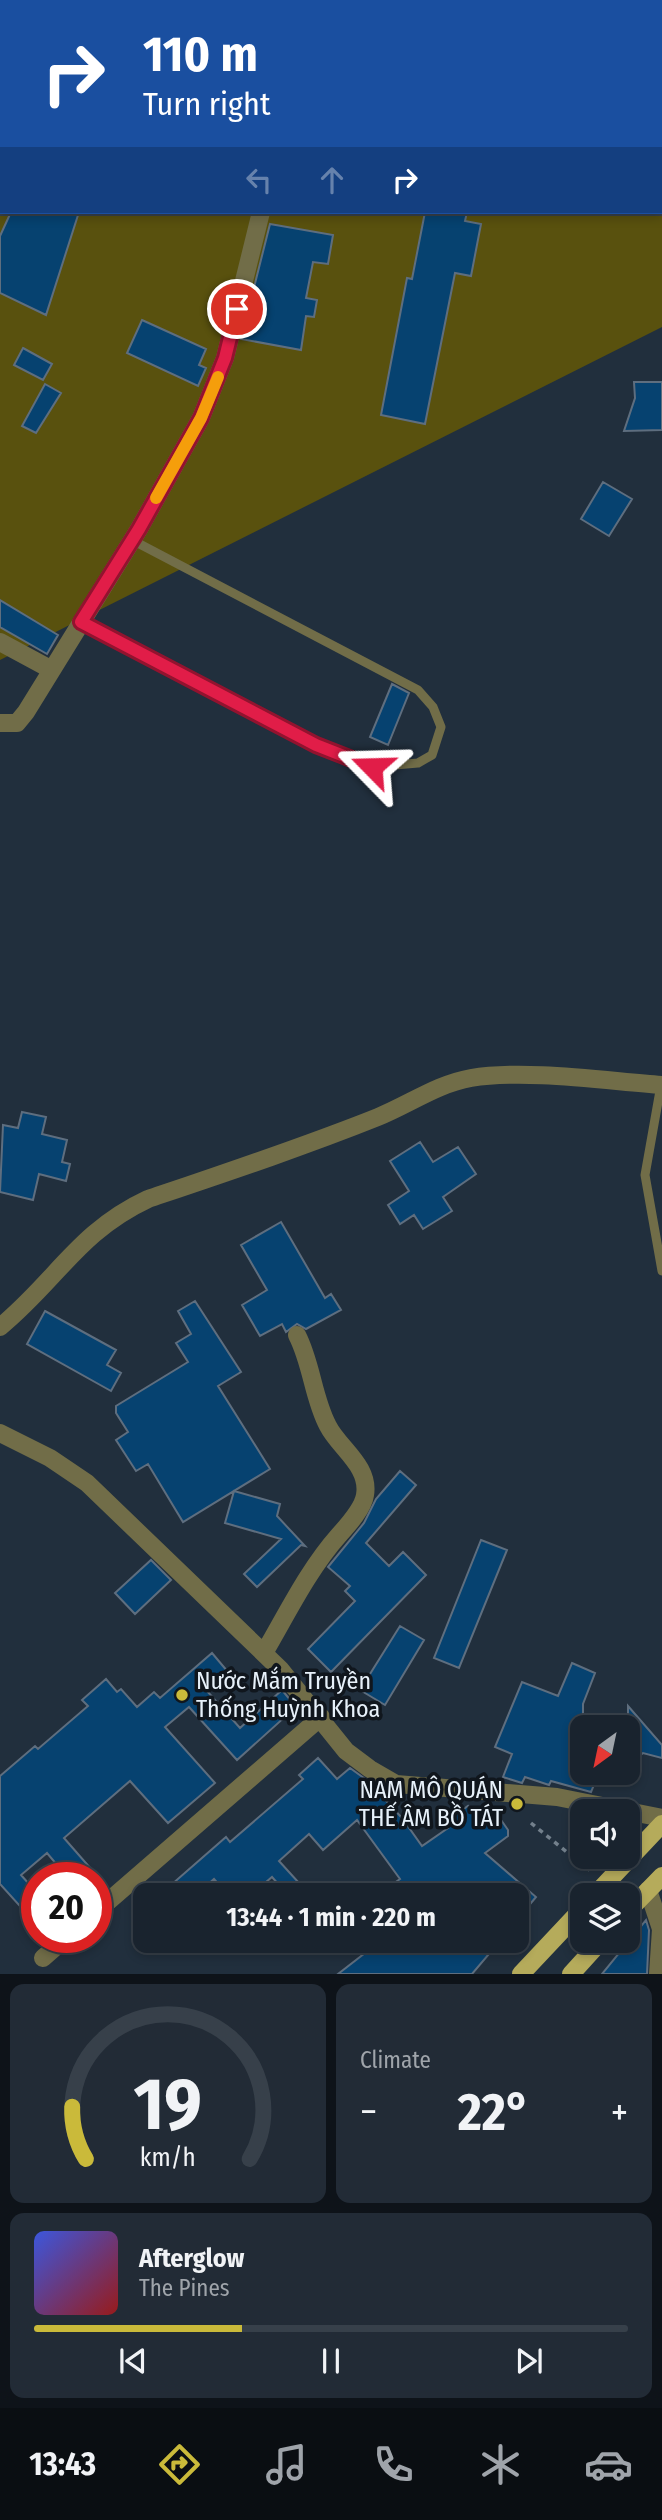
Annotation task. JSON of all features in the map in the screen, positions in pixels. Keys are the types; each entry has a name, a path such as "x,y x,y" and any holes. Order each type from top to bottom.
{"main road":[{"path":"606,1883 662,1824"},
{"path":"640,1899 662,1876"},
{"path":"521,1974 570,1922"},
{"path":"572,1974 590,1953"}],"street":[{"path":"0,723 10,726 17,723 51,670 132,540 214,388 225,358 261,214"},
{"path":"0,642 51,670"},
{"path":"0,1327 30,1302 79,1246 121,1211 380,1116 443,1085 473,1078 497,1077 562,1077 661,1085"},
{"path":"264,1653 325,1551 349,1524 365,1496 364,1479 348,1449 329,1429 306,1353 297,1335"},
{"path":"0,1433 50,1458 87,1483 264,1653 321,1717 346,1751 370,1769 396,1784 557,1797 662,1818"},
{"path":"112,1898 321,1717"},
{"path":"648,1890 661,1929 658,1974"},
{"path":"43,1958 49,1953"}],"lane":[{"path":"81,622 316,745 372,767 418,763 432,755 441,727 433,707 418,690 132,540"},
{"path":"661,1085 645,1175 662,1271"}],"path":[{"path":"531,1823 570,1855"}],"shaded area":[{"path":"0,214 662,214 662,327 0,660"}],"building":[{"path":"10,214 78,214 46,315 0,293 0,236"},
{"path":"425,214 467,214 465,221 481,224 471,276 455,273 425,424 381,415 407,278 412,279"},
{"path":"270,224 333,235 328,264 313,262 306,298 317,300 314,317 306,316 301,350 241,339"},
{"path":"142,320 206,349 199,365 206,368 198,386 127,353"},
{"path":"23,348 52,364 43,380 14,365"},
{"path":"634,382 662,382 662,430 624,431 635,398"},
{"path":"45,384 61,393 36,433 22,426"},
{"path":"603,482 632,499 609,536 581,519"},
{"path":"0,600 58,635 47,654 0,627"},
{"path":"392,684 409,693 388,745 370,737"},
{"path":"22,1112 46,1117 42,1134 67,1140 62,1162 70,1164 66,1181 39,1174 33,1200 0,1192 3,1125 18,1128"},
{"path":"420,1142 433,1162 458,1147 476,1174 443,1197 452,1211 423,1229 414,1215 400,1224 388,1205 409,1191 390,1161"},
{"path":"281,1222 325,1298 331,1294 341,1310 306,1329 297,1324 286,1332 282,1324 260,1336 242,1305 267,1290 241,1245"},
{"path":"195,1301 241,1372 218,1386 270,1469 183,1522 148,1464 136,1471 116,1440 128,1432 116,1413 116,1406 188,1362 176,1343 191,1334 178,1311"},
{"path":"45,1311 116,1350 107,1365 121,1373 111,1391 27,1344"},
{"path":"400,1471 416,1485 366,1543 389,1566 403,1552 426,1575 331,1672 308,1649 355,1601 345,1591 350,1586 328,1567 364,1523 376,1499"},
{"path":"234,1491 280,1504 277,1516 305,1546 301,1545 257,1587 244,1574 281,1539 225,1523"},
{"path":"481,1540 507,1550 459,1668 434,1658"},
{"path":"151,1560 171,1580 135,1614 115,1593"},
{"path":"400,1626 424,1640 385,1705 360,1690"},
{"path":"212,1653 228,1672 207,1691 240,1728 282,1690 296,1707 237,1760 189,1707 165,1727 215,1783 168,1823 130,1781 64,1838 85,1862 55,1862 47,1853 36,1862 21,1862 21,1907 0,1884 0,1776 35,1746 38,1749 88,1706 82,1700 106,1679 117,1692 121,1689 137,1707 154,1692 160,1698"},
{"path":"572,1663 595,1673 583,1704 583,1715 570,1715 570,1785 594,1785 591,1792 551,1781 549,1785 525,1777 522,1783 503,1777 512,1754 495,1747 522,1682 558,1696"},
{"path":"628,1706 636,1715 628,1715"},
{"path":"640,1720 662,1745 662,1758 643,1753 640,1756"},
{"path":"318,1758 337,1779 350,1768 368,1781 402,1818 422,1846 448,1828 444,1823 468,1806 477,1818 492,1807 508,1830 508,1836 485,1853 520,1883 394,1883 400,1879 357,1820 323,1850 309,1834 279,1861 299,1883 277,1883 272,1877 265,1883 218,1883 214,1879 210,1883 173,1883 226,1837 230,1842 303,1779 299,1775"},
{"path":"529,1891 536,1897 529,1905"},
{"path":"646,1920 649,1930 647,1974 602,1974 619,1953 640,1953 640,1927"},
{"path":"365,1953 490,1953 472,1974 338,1974"}],"slow traffic":[{"path":"156,498 201,418 218,377"}],"place":[{"name":"Nước Mắm Truyền Thống Huỳnh Khoa","path":"182,1695"},
{"name":"NAM MÔ QUÁN THẾ ÂM BỒ TÁT","path":"517,1804"}],"route":[{"path":"237,309 225,358 201,418 139,529 81,622 316,745 372,767"}]}
